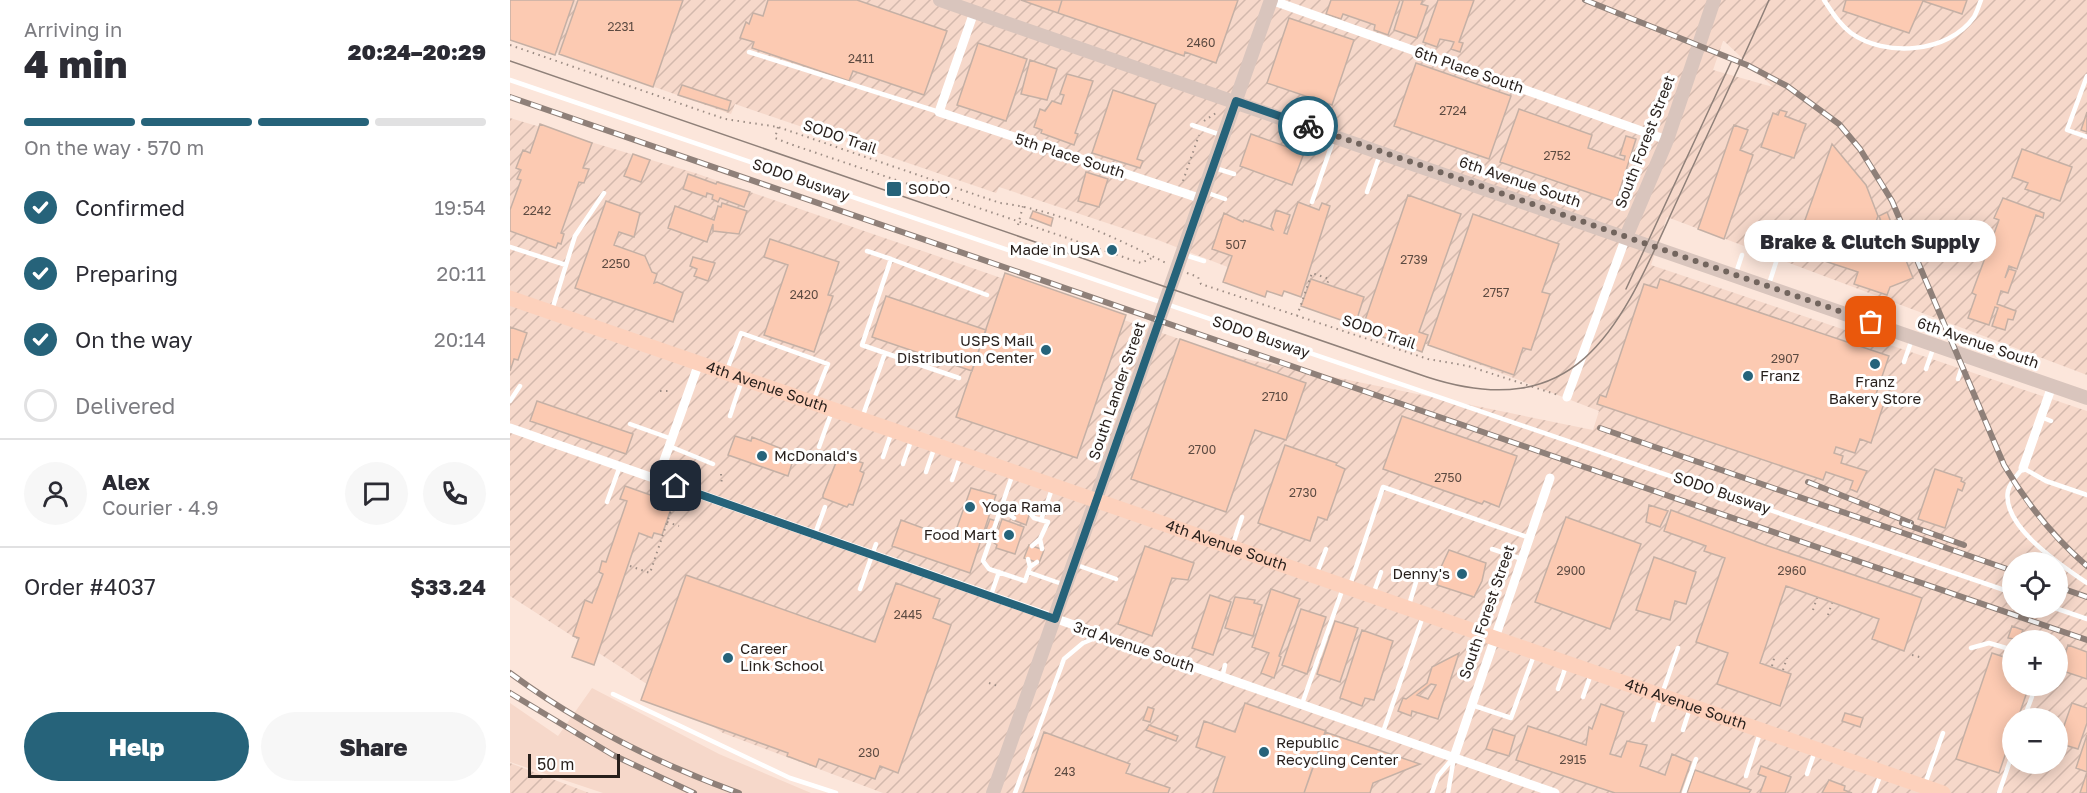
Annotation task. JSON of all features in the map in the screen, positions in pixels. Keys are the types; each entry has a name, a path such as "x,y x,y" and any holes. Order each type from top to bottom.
{"main road":[{"name":"6th Avenue South","path":"940,0 1335,135 2087,398"},
{"name":"South Lander Street","path":"993,793 1271,0"},
{"name":"South Forest Street","path":"1626,237 1667,140 1714,0"},
{"name":"4th Avenue South","path":"510,298 893,428 1761,730 1881,772 1917,788 1943,793"}],"street":[{"name":"6th Place South","path":"1271,0 1667,140"},
{"path":"939,112 974,12"},
{"name":"5th Place South","path":"939,112 1179,192 1203,196"},
{"name":"South Forest Street","path":"1567,397 1626,237"},
{"path":"657,480 699,363"},
{"path":"2023,468 2052,386"},
{"name":"3rd Avenue South","path":"510,428 816,534 853,543 872,555 1555,793"},
{"name":"South Forest Street","path":"1454,757 1550,478"}],"lane":[{"path":"1824,0 1834,16 1850,32 1869,43 1888,49 1937,43 1974,18 1981,0"},
{"path":"749,52 939,112"},
{"path":"2087,76 2067,130 2087,137"},
{"name":"SODO Busway","path":"510,80 2002,589"},
{"path":"1192,125 1224,136"},
{"path":"1312,202 1335,135"},
{"path":"1367,192 1381,151"},
{"path":"1213,167 1234,174"},
{"path":"551,312 575,236 604,193"},
{"path":"1203,196 1225,199"},
{"path":"510,247 566,265"},
{"path":"867,250 987,295"},
{"path":"1768,287 1779,253"},
{"path":"1182,254 1204,261"},
{"path":"1735,275 1742,255"},
{"path":"891,259 862,345 959,378"},
{"path":"727,372 741,333 828,364 814,402"},
{"path":"1904,362 1912,337"},
{"path":"1926,369 1935,345"},
{"path":"862,418 885,353"},
{"path":"1958,379 1966,356"},
{"path":"730,416 743,378"},
{"path":"510,401 520,386"},
{"path":"819,447 833,408"},
{"path":"2041,417 2051,421"},
{"path":"630,424 713,464"},
{"path":"883,457 893,428"},
{"path":"903,464 913,435"},
{"path":"926,472 936,443"},
{"path":"952,480 962,452"},
{"path":"608,502 620,466"},
{"path":"2087,495 2046,482 2023,468 2008,491 2008,504 2017,521 2034,543 2087,583"},
{"path":"1014,470 983,561 989,568 1025,581 1029,570 1037,562"},
{"path":"1041,520 1053,484"},
{"path":"1302,704 1383,487 1530,538"},
{"path":"816,534 825,507"},
{"path":"1001,508 1017,508"},
{"path":"1001,508 1014,518"},
{"path":"1030,513 1034,518 1048,522 1040,539 1032,546"},
{"path":"1232,547 1242,517"},
{"path":"1027,522 1034,518"},
{"path":"1040,539 1042,549"},
{"path":"860,589 876,544"},
{"path":"1316,576 1326,549"},
{"path":"1492,549 1522,559"},
{"path":"1028,559 1029,570"},
{"path":"1074,564 1116,579"},
{"path":"1029,570 1067,586"},
{"path":"990,597 999,572"},
{"path":"1373,596 1381,572"},
{"path":"1408,608 1416,582"},
{"path":"2068,612 2087,619"},
{"path":"1383,732 1424,613"},
{"path":"1015,793 1064,659 1083,643 1101,635"},
{"path":"1971,648 1989,643 2002,647"},
{"path":"1653,720 1678,648"},
{"path":"1472,705 1511,718 1535,652"},
{"path":"1558,689 1567,663"},
{"path":"1222,678 1225,665"},
{"path":"1583,697 1591,672"},
{"path":"613,694 790,778 836,793"},
{"path":"1683,730 1690,706"},
{"path":"1746,776 1761,730"},
{"path":"1917,788 1942,733"},
{"path":"1807,774 1815,749"},
{"path":"1432,793 1438,776 1454,757"},
{"path":"1448,793 1454,757"},
{"path":"1684,793 1695,759"},
{"path":"1874,793 1881,772"},
{"path":"1999,793 2005,774"}],"path":[{"name":"SODO Trail","path":"510,45 725,119 778,127 1000,203 1023,206 1114,237 1159,260"},
{"path":"1179,192 1204,120"},
{"path":"778,127 775,138 1134,263 1141,263 1152,257"},
{"path":"1019,223 1023,206"},
{"path":"1297,316 1312,273 1329,279 1327,284"},
{"name":"SODO Trail","path":"1191,275 1198,278 1201,284 1428,359 1468,366 1567,397"},
{"path":"660,391 671,391"},
{"path":"721,474 722,486"},
{"path":"630,566 650,573 674,502"},
{"path":"667,522 679,526"},
{"path":"1813,610 1817,598"},
{"path":"1828,615 1832,603"},
{"path":"1772,666 1776,655"},
{"path":"1912,655 1923,658"},
{"path":"1783,670 1787,658"},
{"path":"989,683 998,686"}],"shaded area":[{"path":"510,0 2087,0 2087,375 1667,217 1651,265 2087,411 2087,793 883,793 723,733 510,596 510,118 695,173 1226,355 1593,430 1599,411 1158,240 999,187 996,193 735,104 731,114 510,36","holes":["1724,41 1773,87 1713,70"]},
{"path":"592,688 719,754 811,793 603,793 510,762 510,703 558,736"},
{"path":"510,763 589,793 510,793"}],"building":[{"path":"510,0 574,0 555,55 510,40"},
{"path":"578,0 683,0 653,87 559,54"},
{"path":"768,0 857,0 947,31 924,95 853,71 849,81 752,48 754,42 740,38 746,22 749,24 753,13 763,16"},
{"path":"1021,0 1062,0 1058,13"},
{"path":"1062,0 1238,0 1216,63 1185,52 1184,56 1058,13"},
{"path":"1331,0 1400,0 1388,35 1374,30 1375,25 1343,14 1341,19 1326,14"},
{"path":"1401,0 1423,0 1421,4 1428,6 1417,38 1394,30 1403,1"},
{"path":"1438,0 1474,0 1459,42 1463,43 1460,52 1451,49 1454,42 1440,39 1437,47 1423,42"},
{"path":"1846,0 1967,0 1962,14 1923,1 1909,33 1843,11"},
{"path":"1289,18 1354,40 1332,105 1267,83"},
{"path":"978,43 1027,59 1006,121 957,105"},
{"path":"1030,60 1057,69 1047,100 1021,94"},
{"path":"1416,63 1511,96 1489,159 1394,126"},
{"path":"1067,74 1093,81 1075,133 1078,134 1074,145 1041,133 1042,130 1034,127 1040,109 1045,111 1052,101 1061,104 1064,95 1060,94"},
{"path":"682,85 731,101 728,111 678,95"},
{"path":"1113,90 1156,104 1137,159 1143,161 1140,168 1092,153"},
{"path":"1519,109 1592,135 1588,148 1624,160 1625,156 1620,155 1626,136 1636,139 1616,202 1500,162"},
{"path":"1780,110 1787,112 1785,116 1806,124 1794,158 1761,147 1773,113 1778,115"},
{"path":"2087,112 2087,132 2081,130"},
{"path":"540,124 592,143 583,168 589,169 584,183 579,182 561,233 564,234 561,244 558,243 556,248 510,231 510,210 521,180 517,179 521,170 516,168 523,150 530,153"},
{"path":"1734,125 1748,130 1740,150 1753,155 1724,239 1698,229"},
{"path":"1251,134 1304,153 1292,185 1240,166"},
{"path":"1832,144 1866,185 1878,216 1870,239 1879,242 1888,239 1879,216 1887,212 1913,278 1890,287 1887,295 1854,284 1858,272 1794,251"},
{"path":"2022,149 2072,167 2060,201 2025,189 2028,183 2012,177"},
{"path":"633,154 650,160 641,182 624,176"},
{"path":"1086,172 1108,179 1099,207 1078,201"},
{"path":"688,174 750,192 744,207 720,198 718,202 712,199 713,195 707,193 706,197 683,189"},
{"path":"1408,195 1461,214 1419,332 1428,335 1422,352 1362,329"},
{"path":"2003,198 2044,213 2043,218 2036,215 2017,269 2009,266 2005,278 2009,269 2016,271 2008,293 2001,291 1997,304 2016,311 2013,320 2008,319 2005,330 1992,326 1998,308 1995,307 1989,325 1968,318 1976,295 1972,293 1999,220 1994,218"},
{"path":"606,201 640,213 634,237 619,232 614,245 645,256 652,272 657,274 654,283 657,282 683,293 673,322 575,288"},
{"path":"1298,202 1319,210 1322,203 1330,206 1301,297 1284,291 1282,296 1267,291 1265,297 1223,282 1232,256 1212,249 1224,213 1243,222 1244,220 1273,230 1271,226 1276,210 1290,215 1284,233 1287,234"},
{"path":"722,203 747,211 739,234 713,231 713,224 707,242 668,228 675,206 714,220 718,206 721,207"},
{"path":"1033,211 1053,218 1051,226 1030,218"},
{"path":"1473,214 1559,244 1542,292 1550,294 1531,350 1523,348 1514,375 1428,345"},
{"path":"770,239 839,262 828,295 833,296 814,352 764,335 788,265 764,257"},
{"path":"693,257 715,263 708,281 694,276 697,269 690,266"},
{"name":"USPS Mail Distribution Center","path":"1005,273 1126,315 1077,458 956,417"},
{"path":"1311,279 1364,297 1355,325 1301,306"},
{"name":"Franz","path":"1660,279 1889,356 1874,400 1884,403 1871,443 1860,439 1855,453 1836,447 1834,453 1843,456 1841,463 1867,471 1857,492 1850,489 1853,481 1826,472 1823,480 1597,404 1600,395 1606,397 1644,284 1657,288"},
{"path":"886,296 986,330 972,371 872,337"},
{"path":"510,327 527,333 518,360 514,359 510,371"},
{"path":"1180,339 1306,383 1286,440 1255,430 1226,512 1131,479"},
{"path":"537,401 633,434 626,454 530,421"},
{"path":"1402,416 1517,456 1499,507 1484,501 1482,504 1383,469"},
{"name":"McDonald's","path":"735,436 751,441 752,437 795,454 788,476 728,455"},
{"path":"1285,445 1337,463 1336,465 1345,469 1327,520 1318,517 1310,541 1258,523"},
{"path":"839,455 863,463 860,471 864,473 853,505 849,504 847,507 823,498"},
{"path":"1935,469 1962,478 1961,481 1965,483 1962,491 1958,489 1945,528 1918,519"},
{"path":"625,486 673,503 662,535 654,533 652,538 639,533 594,665 572,657 579,638 573,636 585,600 592,603 603,574 599,572 602,561 606,562 627,501 620,499"},
{"path":"971,488 996,495 970,573 892,546 901,520 947,537 955,533"},
{"path":"1019,505 1031,509 1026,525 1013,520"},
{"path":"1649,505 1668,511 1660,527 1646,522"},
{"path":"1671,510 1765,545 1922,598 1904,651 1872,639 1879,619 1786,586 1760,663 1791,674 1780,706 1717,684 1728,653 1696,642 1725,558 1704,551 1706,546 1664,531"},
{"path":"1566,517 1641,544 1610,629 1535,602"},
{"path":"990,519 999,522 992,541 983,538"},
{"name":"Food Mart","path":"1002,519 1024,527 1015,554 996,548 997,545 994,543"},
{"path":"1029,545 1044,550 1039,563 1024,558"},
{"path":"1145,546 1194,563 1188,580 1172,578 1152,636 1118,624"},
{"name":"Denny's","path":"1449,550 1486,563 1482,581 1474,597 1437,585 1441,567"},
{"path":"1654,557 1696,572 1686,604 1675,601 1670,620 1636,610"},
{"path":"686,575 875,642 896,583 940,599 933,618 951,625 898,773 880,766 875,779 819,759 816,767 787,756 788,753 641,700"},
{"path":"1271,589 1300,599 1279,656 1281,657 1274,678 1261,673 1269,653 1252,647"},
{"path":"1210,595 1231,602 1213,655 1192,648"},
{"path":"1235,597 1255,600 1254,603 1262,605 1253,636 1225,628"},
{"path":"1301,609 1326,617 1307,674 1282,665"},
{"path":"1335,621 1358,628 1340,682 1317,674"},
{"path":"2012,626 2023,630 2011,630"},
{"path":"1362,630 1393,641 1374,700 1365,698 1362,706 1340,698"},
{"path":"2068,645 2087,652 2087,679 2068,673"},
{"path":"1459,653 1438,719 1412,711 1411,716 1398,711 1403,698 1406,699 1427,683 1432,667","holes":["1431,684 1436,685 1428,699 1417,695"]},
{"path":"1992,653 2002,656 2002,696 2026,696 2021,708 2002,708 2002,764 1999,773 1956,759"},
{"name":"Republic Recycling Center","path":"1245,703 1326,731 1304,793 1213,793 1225,757 1196,747 1204,721 1235,732"},
{"path":"2072,703 2087,708 2087,723 2078,749 2068,746 2068,714"},
{"path":"1601,704 1624,712 1610,754 1621,757 1627,741 1647,745 1640,766 1665,775 1672,754 1691,762 1680,793 1615,793 1516,760 1528,726 1586,745 1589,727 1592,729"},
{"path":"1148,707 1154,709 1150,722 1143,720"},
{"path":"1845,713 1863,718 1860,727 1842,721"},
{"path":"1149,725 1178,736 1176,741 1146,730"},
{"path":"1493,729 1515,736 1509,756 1486,749"},
{"path":"1044,732 1130,764 1126,773 1170,788 1168,793 1023,793"},
{"path":"1325,732 1420,764 1373,783 1370,793 1304,793"},
{"path":"2087,735 2087,772 2076,768"},
{"path":"1761,766 1791,777 1785,793 1760,793 1766,777 1758,774"},
{"path":"1695,770 1751,790 1749,793 1687,793"},
{"path":"2087,772 2087,793 2080,793"},
{"path":"1829,780 1845,786 1844,790 1852,793 1822,793"}],"tram line":[{"path":"510,61 1427,377 1482,389 1528,387 1565,373 1595,348 1620,316 1662,235 1769,0"},
{"path":"1626,289 1732,60"}],"railway":[{"path":"1585,0 1747,65 1787,86 1839,124 1860,149 1892,201 2004,465 2041,519 2087,566"},
{"path":"510,97 2087,640"},
{"path":"1600,428 2002,567"},
{"path":"1808,482 1911,523"},
{"path":"1902,523 1964,545"},
{"path":"2068,590 2087,597"},
{"path":"510,673 591,726 649,756 739,793"},
{"path":"510,693 613,755 694,793"}],"way so far":[{"path":"1308,126 1871,322"}],"place":[{"name":"SODO","path":"894,189"},
{"name":"Made in USA","path":"1112,250"},
{"name":"Brake & Clutch Supply","path":"1871,322"},
{"name":"USPS Mail Distribution Center","path":"1046,350"},
{"name":"Franz Bakery Store","path":"1875,364"},
{"name":"Franz","path":"1748,376"},
{"name":"McDonald's","path":"762,456"},
{"name":"Yoga Rama","path":"970,507"},
{"name":"Food Mart","path":"1009,535"},
{"name":"Denny's","path":"1462,574"},
{"name":"Career Link School","path":"728,658"},
{"name":"Republic Recycling Center","path":"1264,752"}],"route":[{"path":"676,486 1055,619 1236,101 1308,126"}]}
